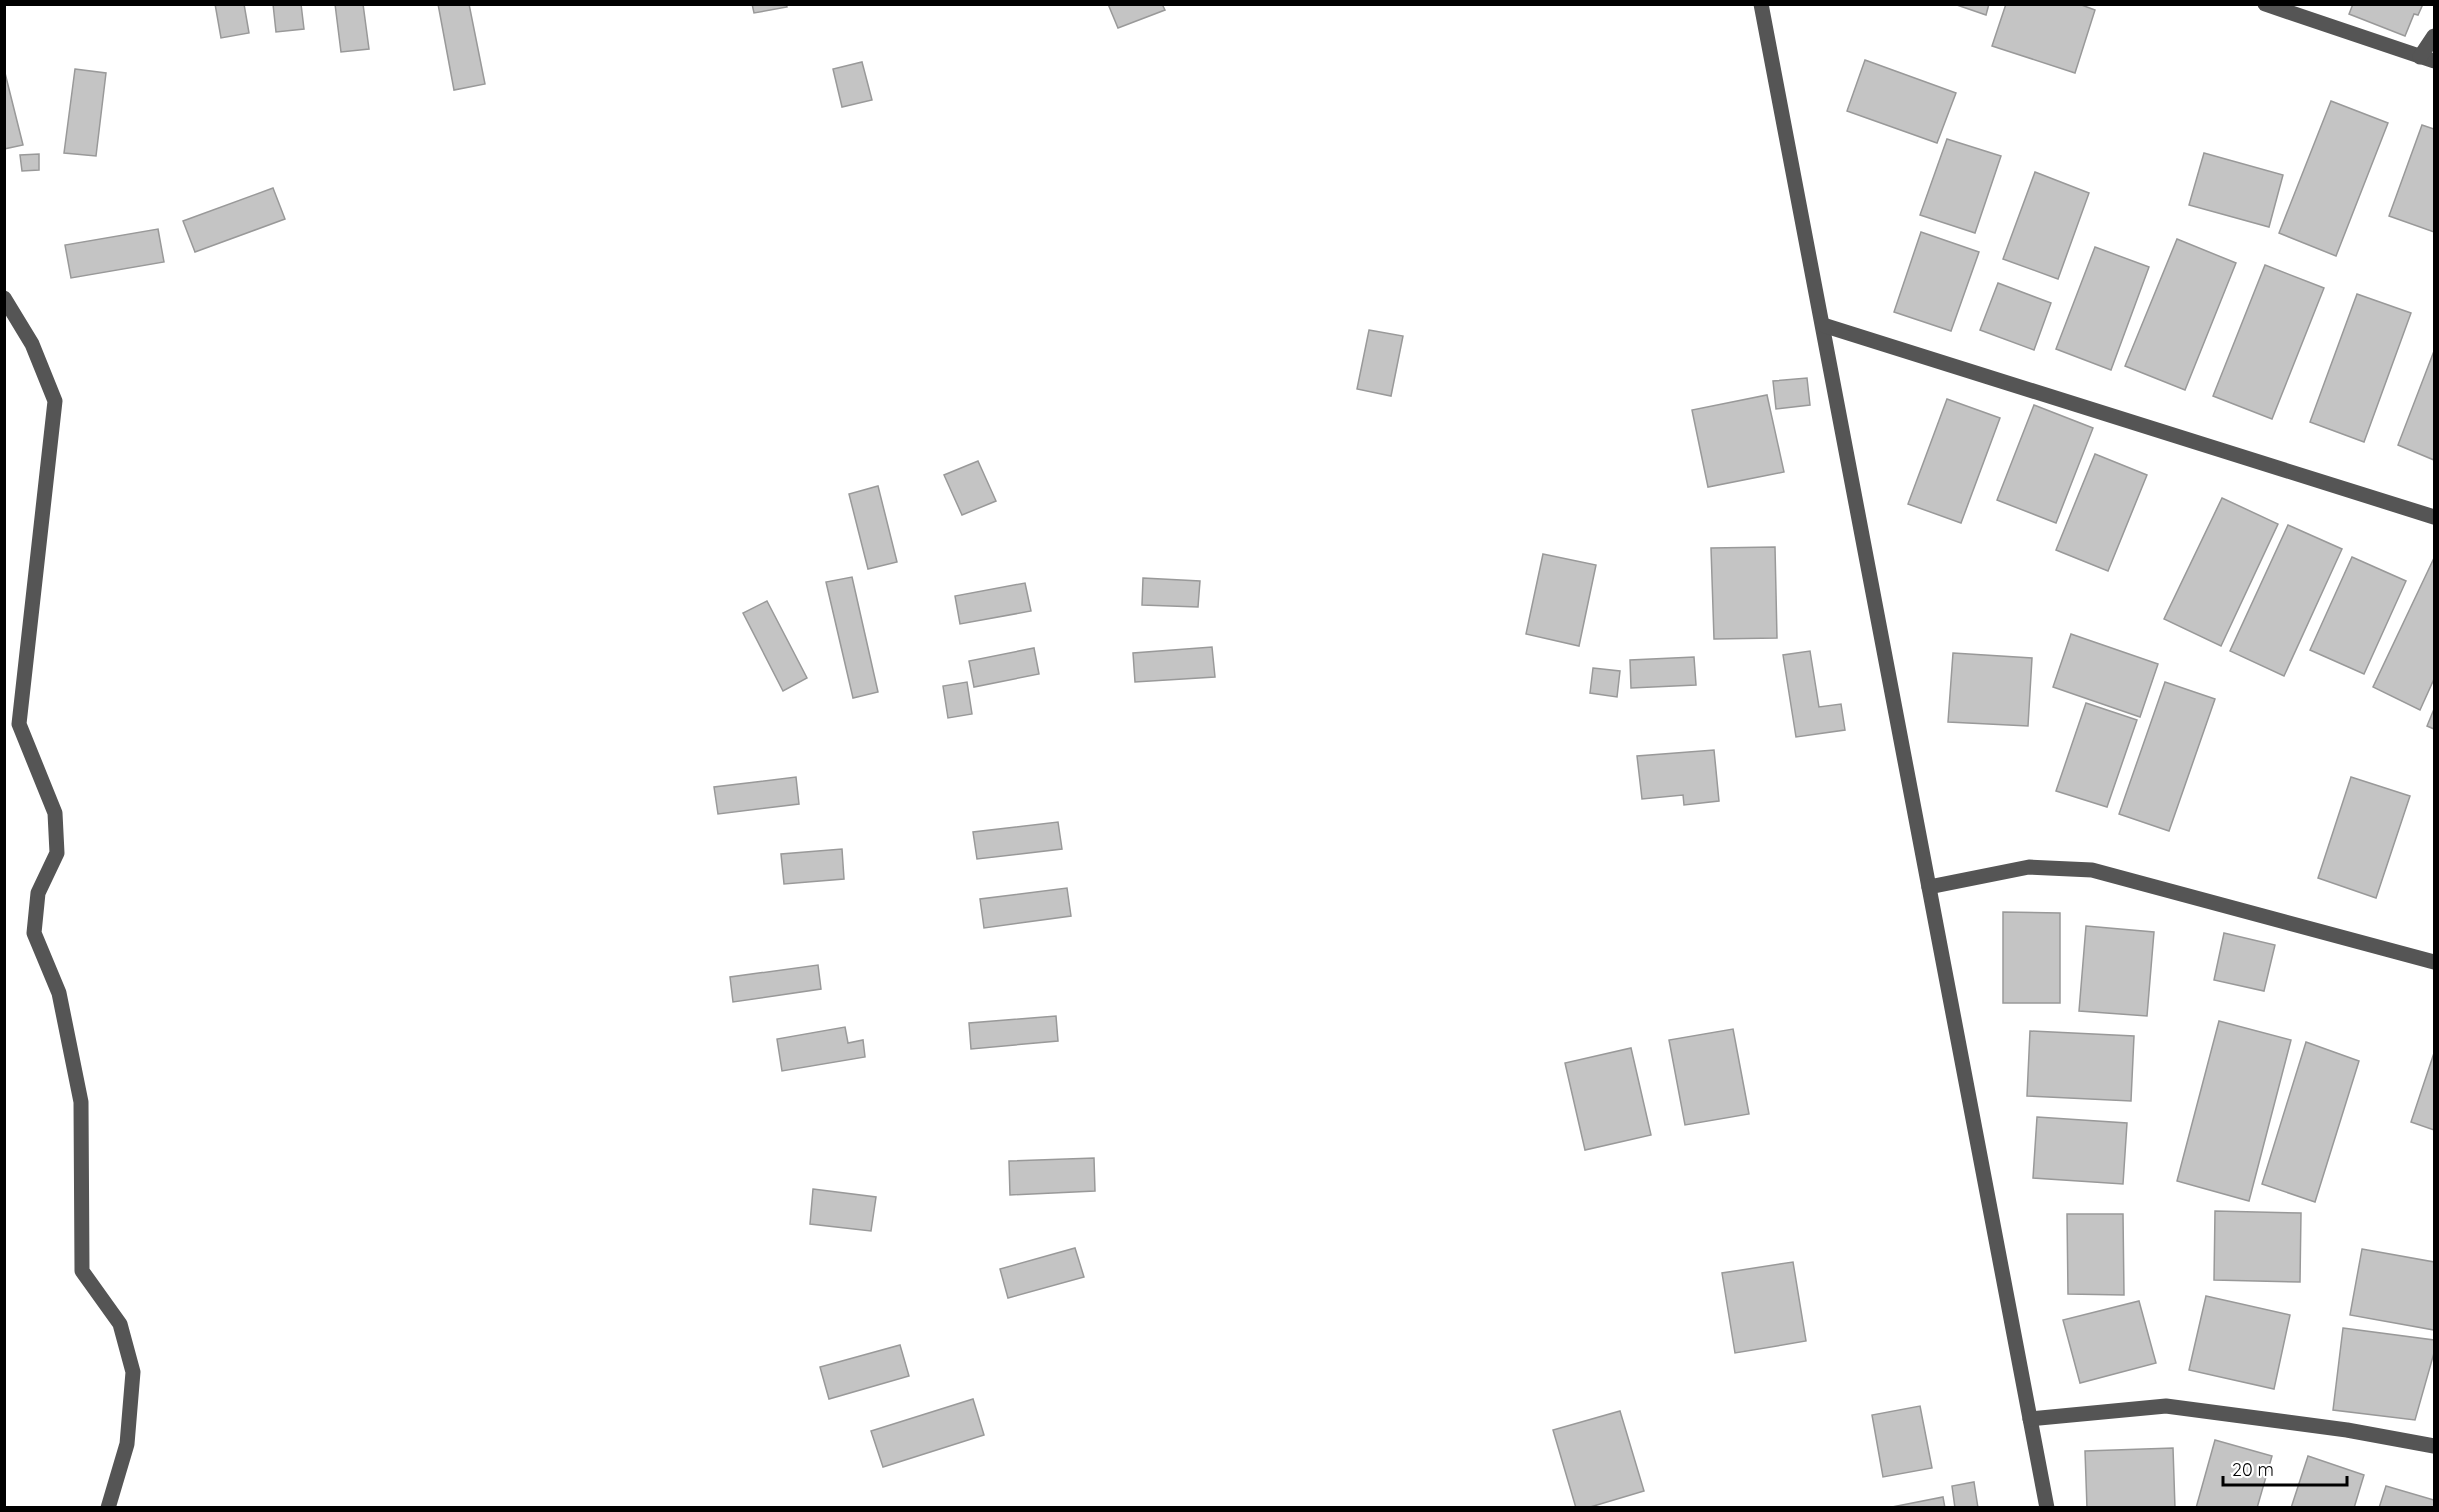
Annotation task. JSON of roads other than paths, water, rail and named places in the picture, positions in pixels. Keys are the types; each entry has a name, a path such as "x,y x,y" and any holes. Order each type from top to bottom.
{"street":[{"path":"1761,4 2047,1508"},
{"path":"2265,4 2427,59 2434,36"},
{"path":"4,298 32,344 55,401 19,724 55,813 57,853 38,893 34,933 59,993 81,1102 82,1271 120,1324 134,1372 127,1444 108,1508"},
{"path":"1823,325 2434,517"},
{"path":"1929,887 2029,867 2092,870 2434,962"},
{"path":"2030,1419 2166,1406 2347,1430 2434,1446"}]}
